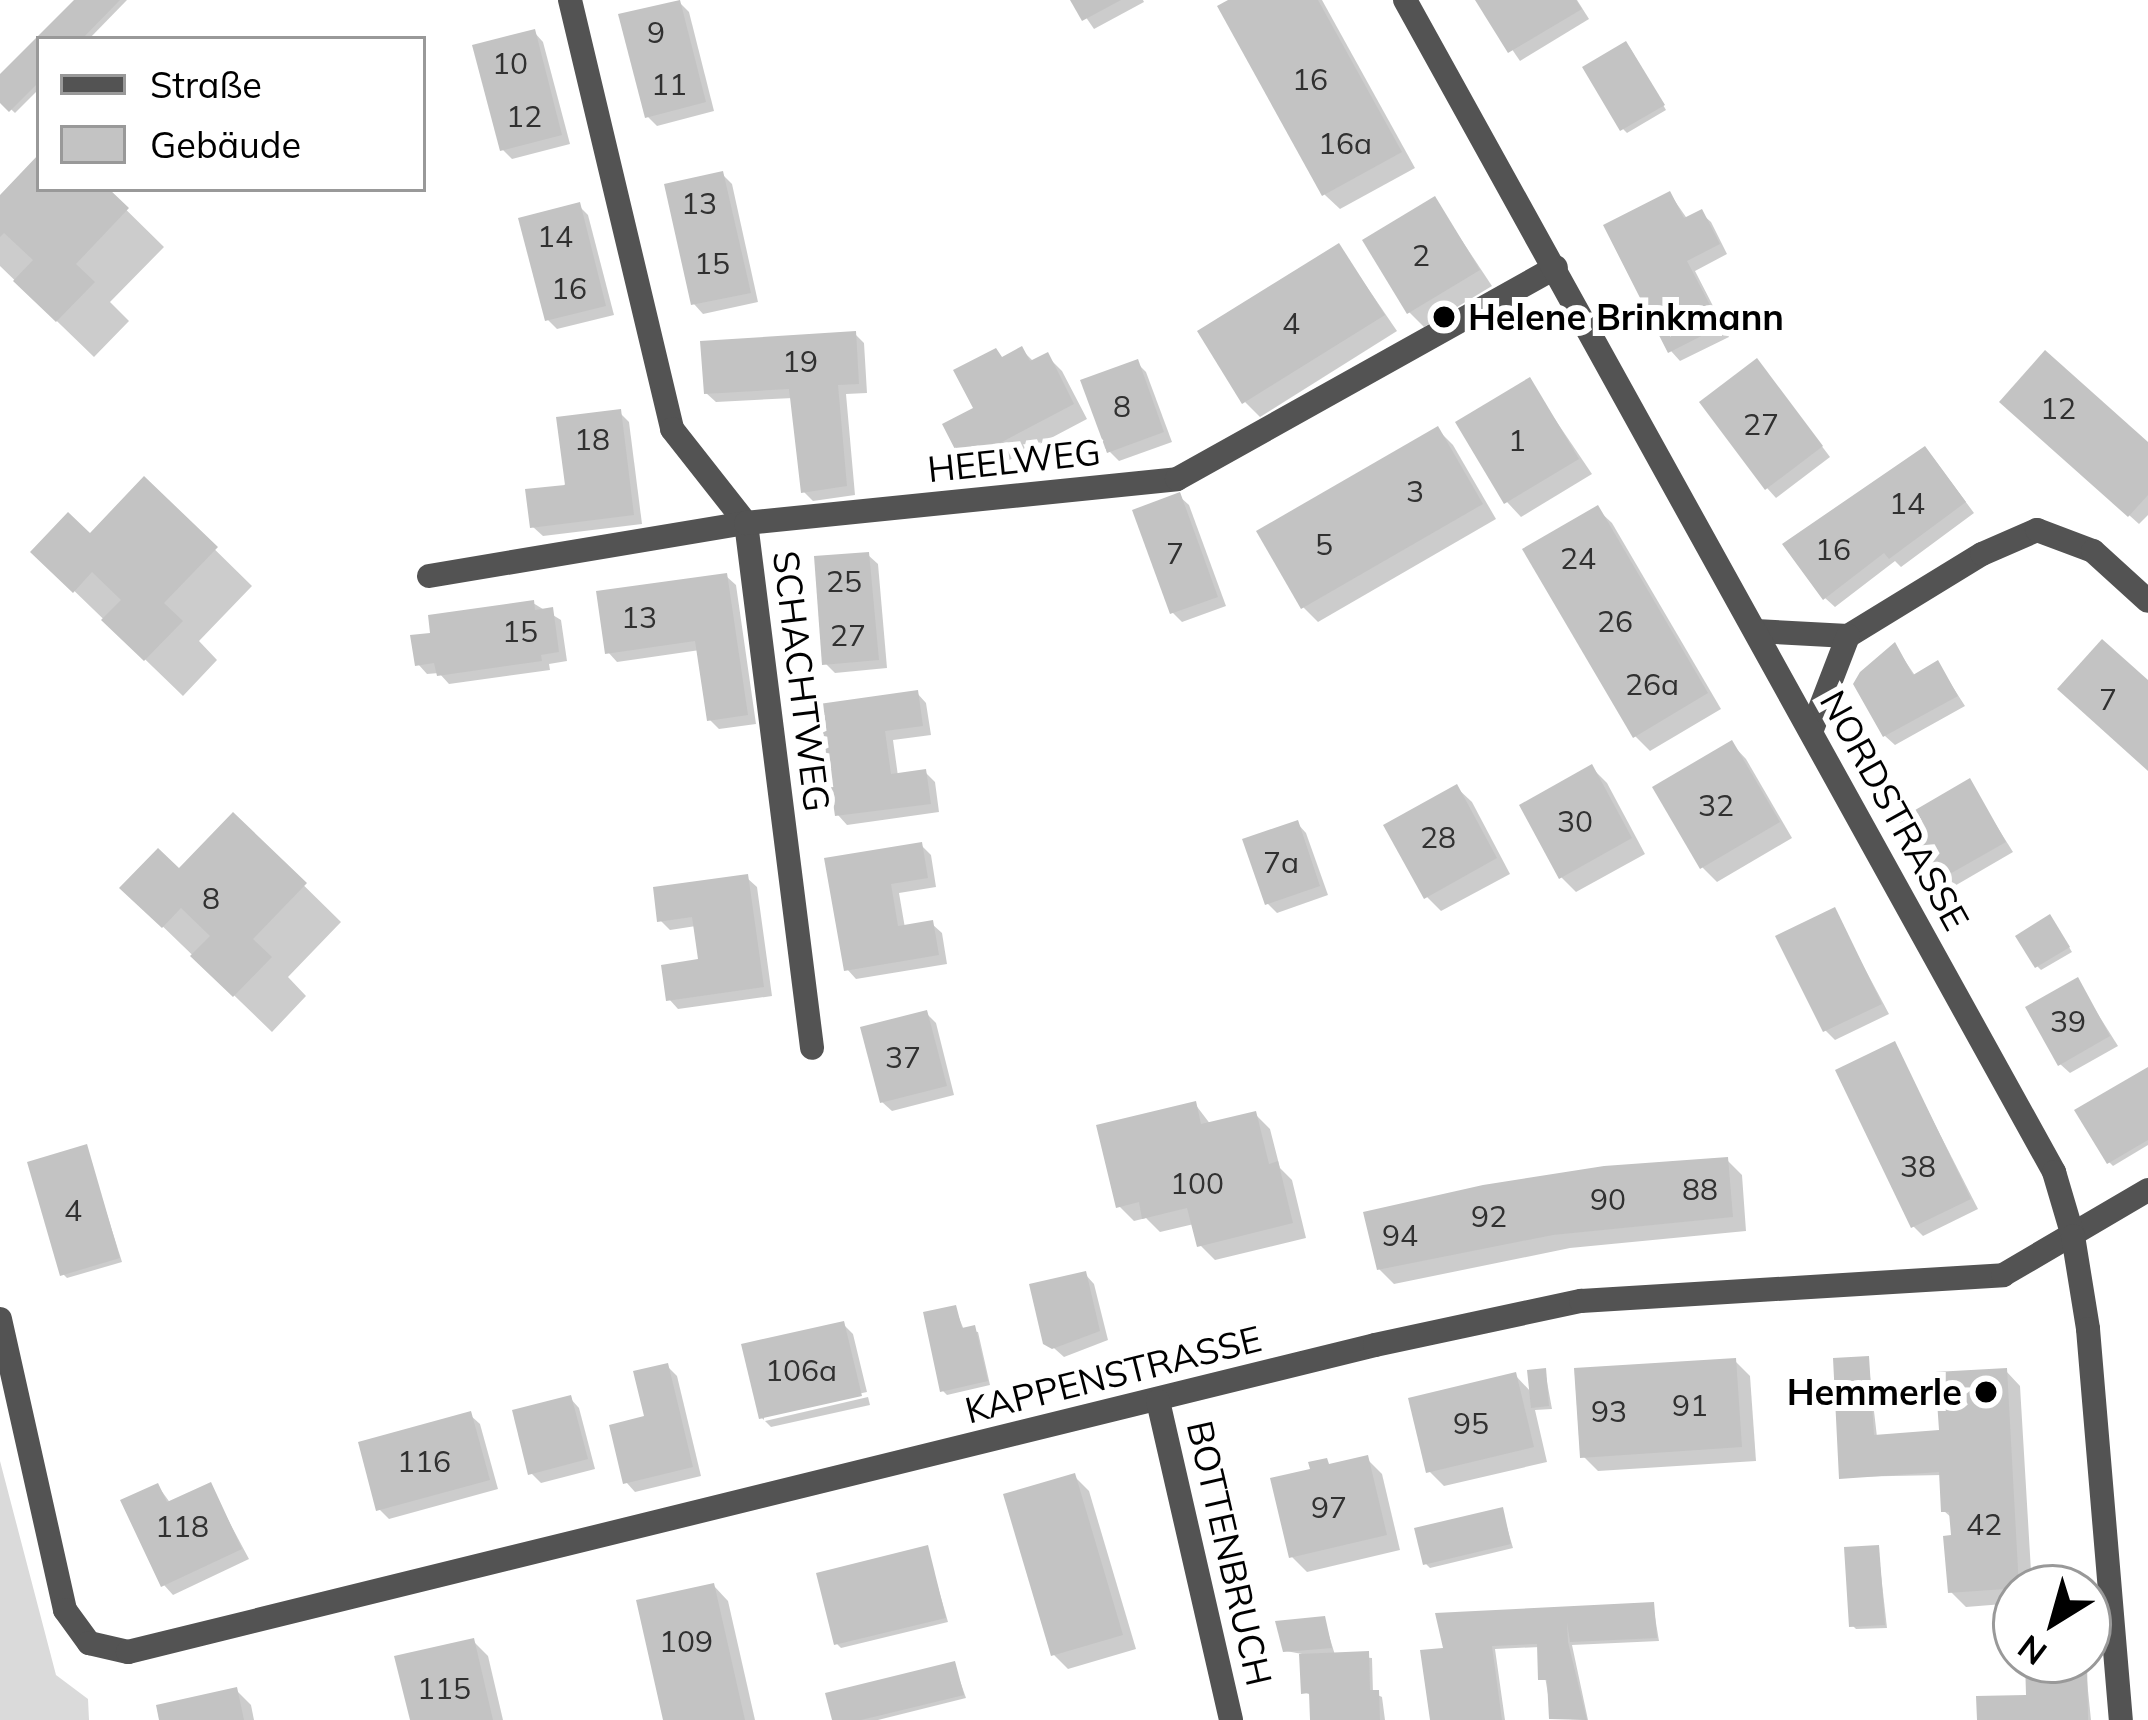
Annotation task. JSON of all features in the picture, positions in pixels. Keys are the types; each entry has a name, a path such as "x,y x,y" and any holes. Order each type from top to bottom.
{"street":[{"name":"SCHACHTWEG","path":"570,0 672,429 746,523 812,1048"},
{"name":"NORDSTRASSE","path":"1405,0 2054,1172 2073,1236 2088,1329 2121,1720"},
{"name":"HEELWEG","path":"429,576 746,523 1177,479 1556,267"},
{"path":"1755,631 1848,636 1982,554 2037,530 2093,551 2148,601"},
{"path":"1811,732 1848,636"},
{"name":"KAPPENSTRASSE","path":"0,1319 64,1610 88,1643 128,1652 1375,1345 1581,1301 2002,1275 2148,1190"},
{"name":"BOTTENBRUCH","path":"1158,1401 1231,1720"}],"shaded area":[{"path":"0,1461 56,1675 88,1699 89,1720 0,1720"}],"building":[{"path":"74,0 120,0 85,36 38,36"},
{"path":"680,0 706,102 645,118 618,14"},
{"path":"1070,0 1121,0 1082,21"},
{"path":"1228,0 1318,0 1402,152 1322,196 1217,6"},
{"path":"1475,0 1576,0 1582,9 1508,53"},
{"path":"535,29 562,135 500,151 472,45"},
{"path":"36,38 36,85 9,112 0,103 0,74"},
{"path":"1626,41 1665,105 1620,131 1582,67"},
{"path":"36,157 36,192 112,192 129,208 76,264 95,282 56,322 13,281 33,260 4,233 0,237 0,195"},
{"path":"723,171 751,293 691,305 664,184"},
{"path":"1670,191 1684,218 1702,209 1720,244 1687,261 1721,326 1668,353 1603,225"},
{"path":"1435,196 1480,270 1407,314 1362,240"},
{"path":"580,202 606,306 545,321 518,218"},
{"path":"1339,243 1385,315 1242,404 1197,331"},
{"path":"856,331 859,384 838,385 847,486 801,493 789,389 704,394 700,341"},
{"path":"1022,346 1030,361 1048,352 1074,404 962,463 942,424 973,408 953,370 996,348 1002,357"},
{"path":"2045,350 2148,442 2148,495 2128,517 1999,402"},
{"path":"1757,358 1823,446 1765,490 1699,402"},
{"path":"1138,359 1164,432 1107,453 1080,380"},
{"path":"1530,377 1579,459 1504,504 1455,422"},
{"path":"621,409 634,515 530,528 525,489 565,485 556,417"},
{"path":"1438,426 1483,504 1301,609 1256,531"},
{"path":"1925,446 1966,502 1889,559 1884,553 1823,600 1782,544"},
{"path":"144,476 218,547 164,603 183,621 144,661 101,620 121,600 92,572 73,593 30,552 68,512 90,533"},
{"path":"1180,492 1218,597 1170,614 1132,510"},
{"path":"1598,505 1708,693 1633,738 1522,549"},
{"path":"869,552 879,660 822,665 814,556"},
{"path":"727,573 748,715 707,721 695,641 605,654 596,591"},
{"path":"534,600 535,610 553,607 559,652 541,655 542,661 437,676 434,663 415,666 410,635 430,633 428,615"},
{"path":"2102,639 2148,680 2148,771 2057,689"},
{"path":"1895,642 1913,675 1938,660 1958,696 1883,737 1853,684"},
{"path":"918,690 923,726 885,731 891,774 926,769 931,804 835,816 819,704"},
{"path":"1732,740 1780,822 1700,869 1652,787"},
{"path":"1592,764 1632,838 1559,879 1519,805"},
{"path":"1970,778 2006,842 1934,883 1898,820"},
{"path":"1457,784 1497,858 1424,899 1383,825"},
{"path":"233,812 307,883 253,939 272,957 233,997 190,956 210,936 181,908 162,928 119,888 158,848 179,868"},
{"path":"1298,820 1320,886 1265,905 1242,839"},
{"path":"922,842 928,878 891,884 898,926 933,920 939,955 844,971 824,858"},
{"path":"748,874 764,987 666,1001 661,965 698,959 692,917 657,922 653,887"},
{"path":"1835,907 1882,1004 1823,1032 1775,936"},
{"path":"2050,914 2070,947 2035,968 2015,936"},
{"path":"2078,977 2110,1036 2058,1066 2025,1007"},
{"path":"927,1010 947,1086 880,1103 860,1027"},
{"path":"1895,1041 1971,1199 1911,1228 1835,1070"},
{"path":"2148,1067 2148,1140 2107,1164 2074,1110"},
{"path":"1196,1101 1201,1124 1256,1111 1269,1164 1278,1161 1293,1223 1197,1247 1187,1208 1142,1219 1139,1202 1116,1208 1096,1125"},
{"path":"87,1144 120,1258 60,1276 27,1162"},
{"path":"1728,1157 1733,1217 1553,1235 1377,1270 1363,1212 1483,1185 1604,1166"},
{"path":"1086,1271 1100,1331 1052,1349 1043,1344 1029,1284"},
{"path":"956,1305 962,1328 975,1325 988,1381 940,1392 923,1312"},
{"path":"844,1321 862,1396 759,1419 741,1344"},
{"path":"1869,1356 1874,1435 1939,1430 1935,1372 2007,1368 2018,1564 1992,1564 1992,1590 1948,1593 1943,1536 1951,1535 1949,1512 1941,1512 1939,1472 1839,1479 1833,1358"},
{"path":"1736,1358 1742,1447 1580,1458 1574,1368"},
{"path":"668,1363 693,1467 623,1484 609,1425 644,1416 633,1371"},
{"path":"1546,1368 1549,1406 1531,1408 1527,1370"},
{"path":"1516,1372 1534,1447 1426,1473 1408,1398"},
{"path":"571,1395 588,1459 528,1475 512,1410"},
{"path":"471,1411 490,1480 376,1511 358,1442"},
{"path":"1368,1455 1387,1535 1289,1558 1270,1478 1310,1469 1308,1462 1327,1458 1329,1464"},
{"path":"1075,1473 1123,1635 1051,1656 1003,1494"},
{"path":"211,1482 242,1549 161,1587 120,1500 158,1483 167,1502"},
{"path":"1503,1507 1511,1544 1423,1565 1414,1528"},
{"path":"928,1545 946,1618 834,1645 816,1573"},
{"path":"1879,1545 1885,1625 1849,1627 1844,1547"},
{"path":"714,1583 745,1720 663,1720 636,1600"},
{"path":"1654,1602 1657,1638 1570,1642 1567,1622 1568,1642 1587,1720 1549,1719 1547,1680 1538,1680 1537,1644 1492,1646 1502,1720 1430,1720 1420,1650 1443,1648 1435,1613"},
{"path":"1325,1616 1332,1648 1283,1652 1275,1621"},
{"path":"474,1638 493,1720 410,1720 394,1656"},
{"path":"1369,1651 1370,1690 1379,1690 1380,1720 1310,1720 1309,1693 1301,1694 1299,1654"},
{"path":"955,1661 964,1695 861,1720 832,1720 825,1693"},
{"path":"2026,1684 2087,1684 2088,1720 1977,1720 1976,1696 2026,1695"},
{"path":"237,1687 244,1720 159,1720 156,1705"}],"place":[{"name":"Helene Brinkmann","path":"1444,317"},
{"name":"Hemmerle","path":"1986,1392"}]}
